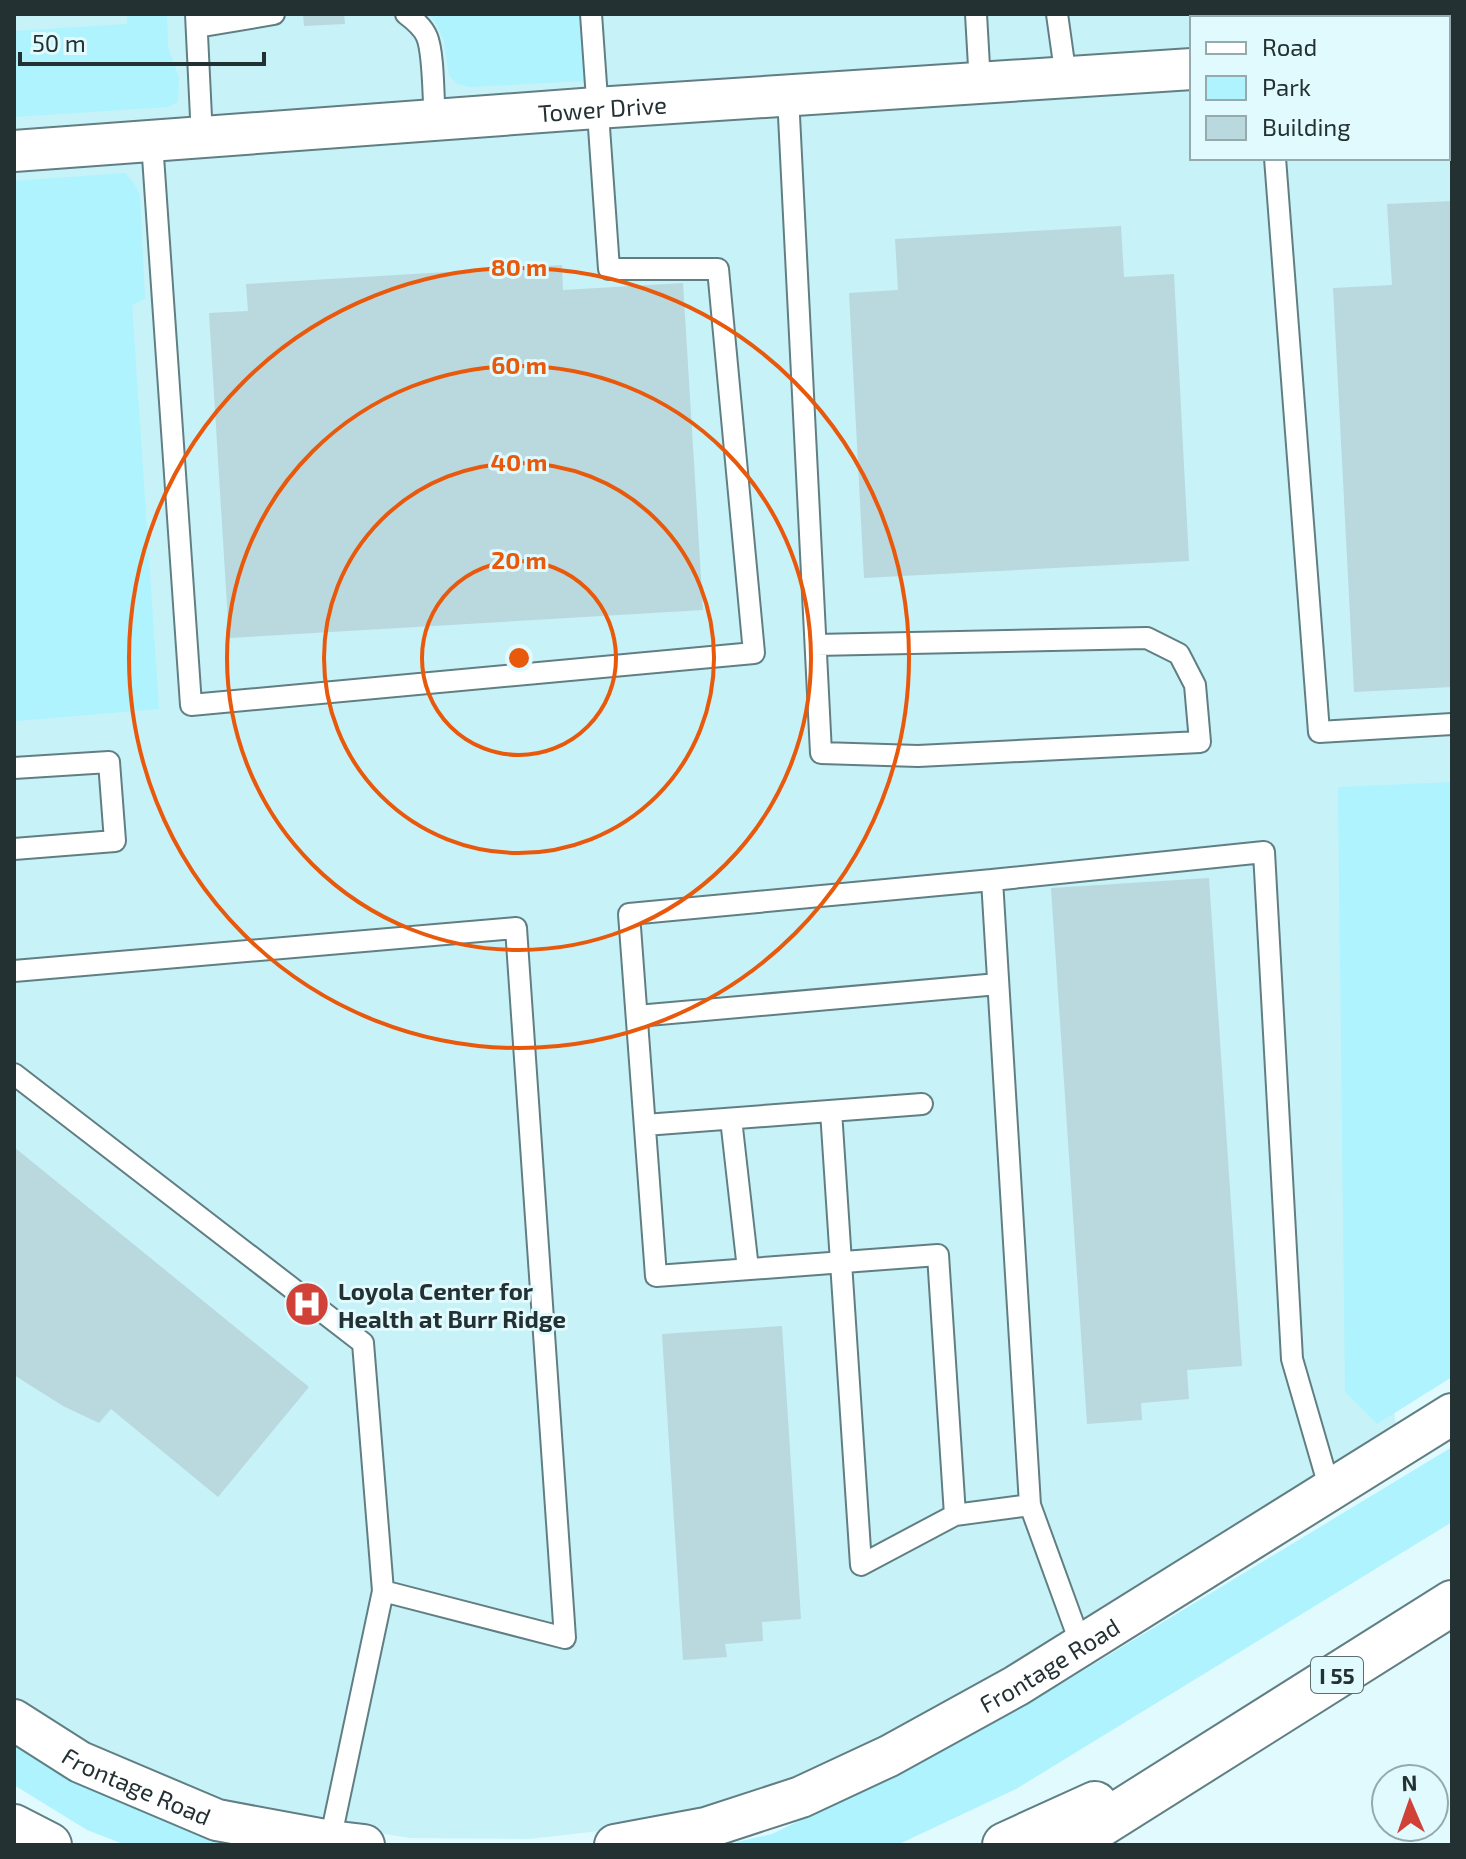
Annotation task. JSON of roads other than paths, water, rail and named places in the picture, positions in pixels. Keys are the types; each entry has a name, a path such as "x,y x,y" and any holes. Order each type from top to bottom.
{"highway":[{"name":"I 55","path":"1068,1845 1452,1603"},
{"path":"1005,1845 1221,1748"},
{"path":"14,1827 49,1845"}],"street":[{"name":"Tower Drive","path":"14,151 596,108 1190,69"},
{"name":"Frontage Road","path":"615,1845 706,1828 801,1797 889,1756 1016,1686 1452,1414"},
{"name":"Frontage Road","path":"14,1720 80,1762 217,1820 347,1843"}],"lane":[{"path":"202,138 196,21 274,14"},
{"path":"406,14 417,21 427,36 435,120"},
{"path":"152,142 191,705 754,653 718,269 609,269 591,14"},
{"path":"976,14 980,84"},
{"path":"1057,14 1066,78"},
{"path":"788,96 821,753 918,756 1200,742 1195,685 1179,654 1147,638 816,645"},
{"path":"1275,160 1319,732 1452,724"},
{"path":"14,768 109,762 115,841 14,849"},
{"path":"955,1515 938,1255 656,1276 629,914 1264,852 1292,1359 1330,1490"},
{"path":"992,880 1030,1505 1081,1645"},
{"path":"14,971 516,928 565,1638 383,1591"},
{"path":"637,1016 998,984"},
{"path":"14,1074 363,1343 383,1591 347,1843"},
{"path":"645,1125 922,1104"},
{"path":"831,1111 861,1565 955,1515 1030,1505"},
{"path":"731,1119 748,1269"}],"place":[{"name":"Loyola Center for Health at Burr Ridge","path":"307,1304"}]}
